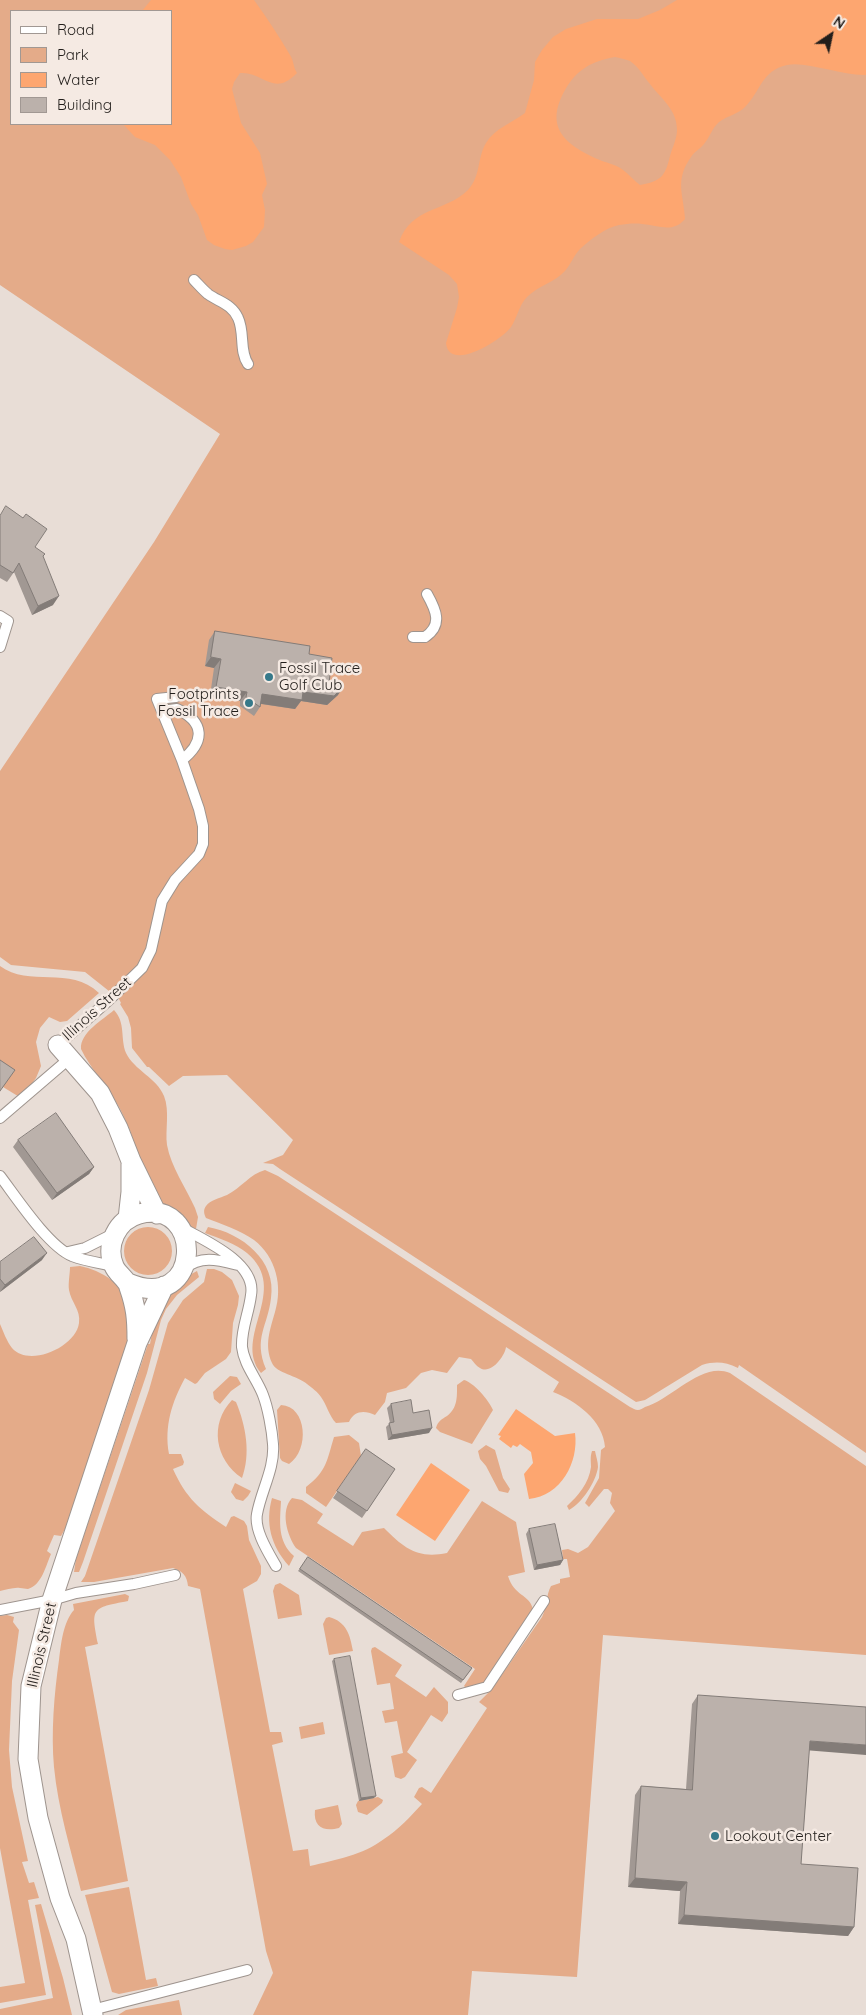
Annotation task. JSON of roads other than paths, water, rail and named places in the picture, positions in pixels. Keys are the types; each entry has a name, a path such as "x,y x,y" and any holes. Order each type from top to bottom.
{"street":[{"name":"Illinois Street","path":"64,1051 100,1092 118,1128 131,1161 158,1214"},
{"name":"Illinois Street","path":"122,1225 131,1192 131,1161"},
{"path":"142,1214 158,1214 169,1218 178,1226 184,1235 187,1257 183,1270 175,1280 152,1290 128,1284 120,1276 114,1266 111,1255 111,1243 122,1225 142,1214"},
{"path":"128,1284 136,1309 137,1343"},
{"name":"Illinois Street","path":"93,2013 76,1939 60,1898 38,1818 28,1759 31,1686 52,1600 137,1343 164,1286"}],"lane":[{"path":"194,280 207,293 220,299 234,312 241,327 244,358 248,364"},
{"path":"413,637 425,637 436,626 438,616 428,594"},
{"path":"0,616 8,621 0,647"},
{"path":"176,697 157,699 162,711 177,709 196,722 199,729 198,739 193,752 182,760"},
{"name":"Illinois Street","path":"64,1051 109,1000 142,968 151,950 162,901 175,880 199,854 203,844 204,826 182,760 162,711"},
{"path":"0,1118 64,1051"},
{"path":"0,1176 46,1234 71,1255 114,1266"},
{"path":"68,1252 85,1248 122,1225"},
{"path":"178,1226 222,1249 246,1274 252,1292 242,1338 243,1354 263,1395 273,1445 265,1490 256,1515 262,1543 276,1566"},
{"path":"183,1270 196,1261 202,1260 219,1260 239,1266"},
{"path":"0,1610 52,1600 76,1593 134,1584 175,1575"},
{"path":"458,1695 487,1687 544,1601"},
{"path":"93,2013 247,1970"}],"water":[{"path":"151,0 254,0 292,60 297,73 289,80 281,83 268,82 248,73 240,73 232,89 241,123 260,153 267,184 262,195 265,210 264,227 253,242 246,246 232,250 225,249 207,240 181,177 170,160 155,145 135,137 124,125 172,125 172,10 143,10"},
{"path":"677,0 866,0 866,75 795,64 778,68 762,82 745,107 717,124 702,146 692,155 681,181 685,219 680,224 665,228 628,224 614,226 603,231 580,249 561,275 527,297 506,333 487,346 466,355 456,355 449,351 446,343 457,308 459,297 457,284 449,275 399,242 405,230 412,222 459,197 472,185 486,143 499,130 525,113 534,80 535,62 553,37 566,29 597,19 638,19 660,10","holes":["615,57 630,61 636,66 668,105 674,116 677,130 668,163 661,177 653,182 640,185 621,168 578,149 562,134 558,126 559,104 570,83 586,67"]},
{"path":"516,1409 555,1436 575,1433 574,1455 566,1476 550,1491 529,1499 524,1474 533,1463 531,1452 520,1444 517,1447 513,1445 511,1448 499,1439 501,1436 498,1435"},
{"path":"431,1463 470,1490 435,1541 396,1515"}],"place":[{"name":"Fossil Trace Golf Club","path":"269,677"},
{"name":"Footprints Fossil Trace","path":"249,703"},
{"name":"Lookout Center","path":"715,1836"}]}
